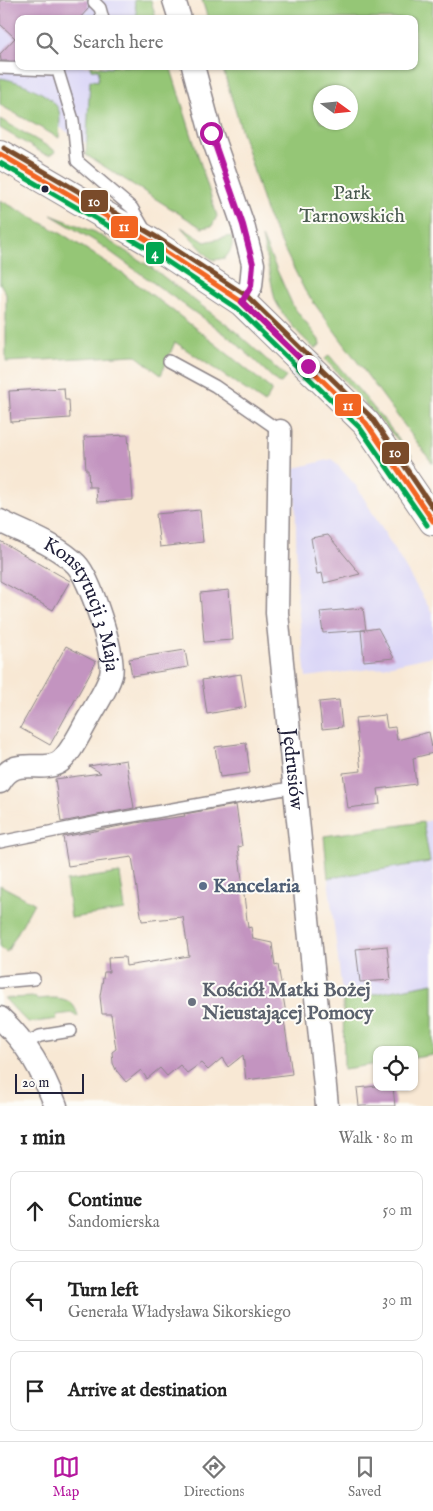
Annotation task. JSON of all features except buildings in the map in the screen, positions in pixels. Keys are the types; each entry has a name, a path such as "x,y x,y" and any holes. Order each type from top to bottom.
{"street":[{"path":"174,0 179,15"},
{"path":"194,70 211,133 243,225 253,264 251,286 242,302"},
{"path":"0,154 154,244 242,302 366,423 433,522"},
{"name":"Jędrusiów","path":"280,431 277,614 327,1106"},
{"name":"Konstytucji 3 Maja","path":"0,521 63,552 78,565 97,606 109,643 111,674 96,706 67,755 57,763 17,767 3,776 0,782"},
{"path":"0,1018 24,1044 45,1077 56,1106"}],"lane":[{"path":"94,2 100,8 102,15"},
{"path":"0,68 15,69"},
{"path":"59,70 73,120 77,161 132,208 154,244"},
{"path":"169,361 215,386 280,431"},
{"path":"0,842 99,822 296,788"},
{"path":"0,982 34,979"},
{"path":"24,1044 40,1036 71,1031"}],"shaded area":[{"path":"0,0 151,0 155,15 15,15 15,70 170,70 190,205 0,92"},
{"path":"332,459 357,487 433,614 433,656 378,668 306,677 297,596 295,468"},
{"path":"433,820 433,983 343,1000 328,878 429,862 423,822"}],"green space":[{"path":"134,0 151,0 155,15 137,15"},
{"name":"Park Tarnowskich","path":"202,0 433,0 433,464 305,291 267,215 223,70 418,70 418,15 207,15"},
{"path":"99,70 171,70 217,216 212,226 202,228 86,155 90,80 98,81"},
{"path":"0,78 34,89 56,105 60,114 59,138 0,105"},
{"path":"0,119 55,152 50,155 44,154 0,128"},
{"path":"0,200 59,232 94,254 172,310 272,390 265,403 175,342 161,375 135,355 6,362 6,294 0,283"},
{"path":"51,215 95,232 152,268 236,332 286,377 281,383 277,382 233,340 98,243"},
{"path":"181,227 205,242 231,236 232,245 230,250 225,258 214,260"},
{"path":"262,237 293,306 319,340 320,345 315,349 283,314 275,300"},
{"path":"329,355 384,420 412,456 325,359"},
{"path":"423,822 430,862 328,878 324,836"},
{"path":"120,873 125,910 71,918 66,881"},
{"path":"0,885 34,903 7,952 0,948"},
{"path":"433,983 433,1055 418,1057 418,1046 373,1046 373,1065 344,1069 343,1000"},
{"path":"36,997 36,999 56,998 67,1001 72,1004 78,1016 75,1016 74,1013 56,1015 57,1019 28,1023 4,998"}],"transit line":[{"name":"10","path":"4,148 158,238 247,296 372,418 433,508"},
{"name":"11","path":"0,154 154,244 242,302 366,423 433,521"},
{"name":"4","path":"0,163 150,250 237,308 360,428 427,525"}],"place":[{"name":"Kancelaria","path":"203,886"},
{"name":"Kościół Matki Bożej Nieustającej Pomocy","path":"192,1002"}],"route":[{"path":"211,133 243,225 253,264 251,286 242,302 308,366"}]}
